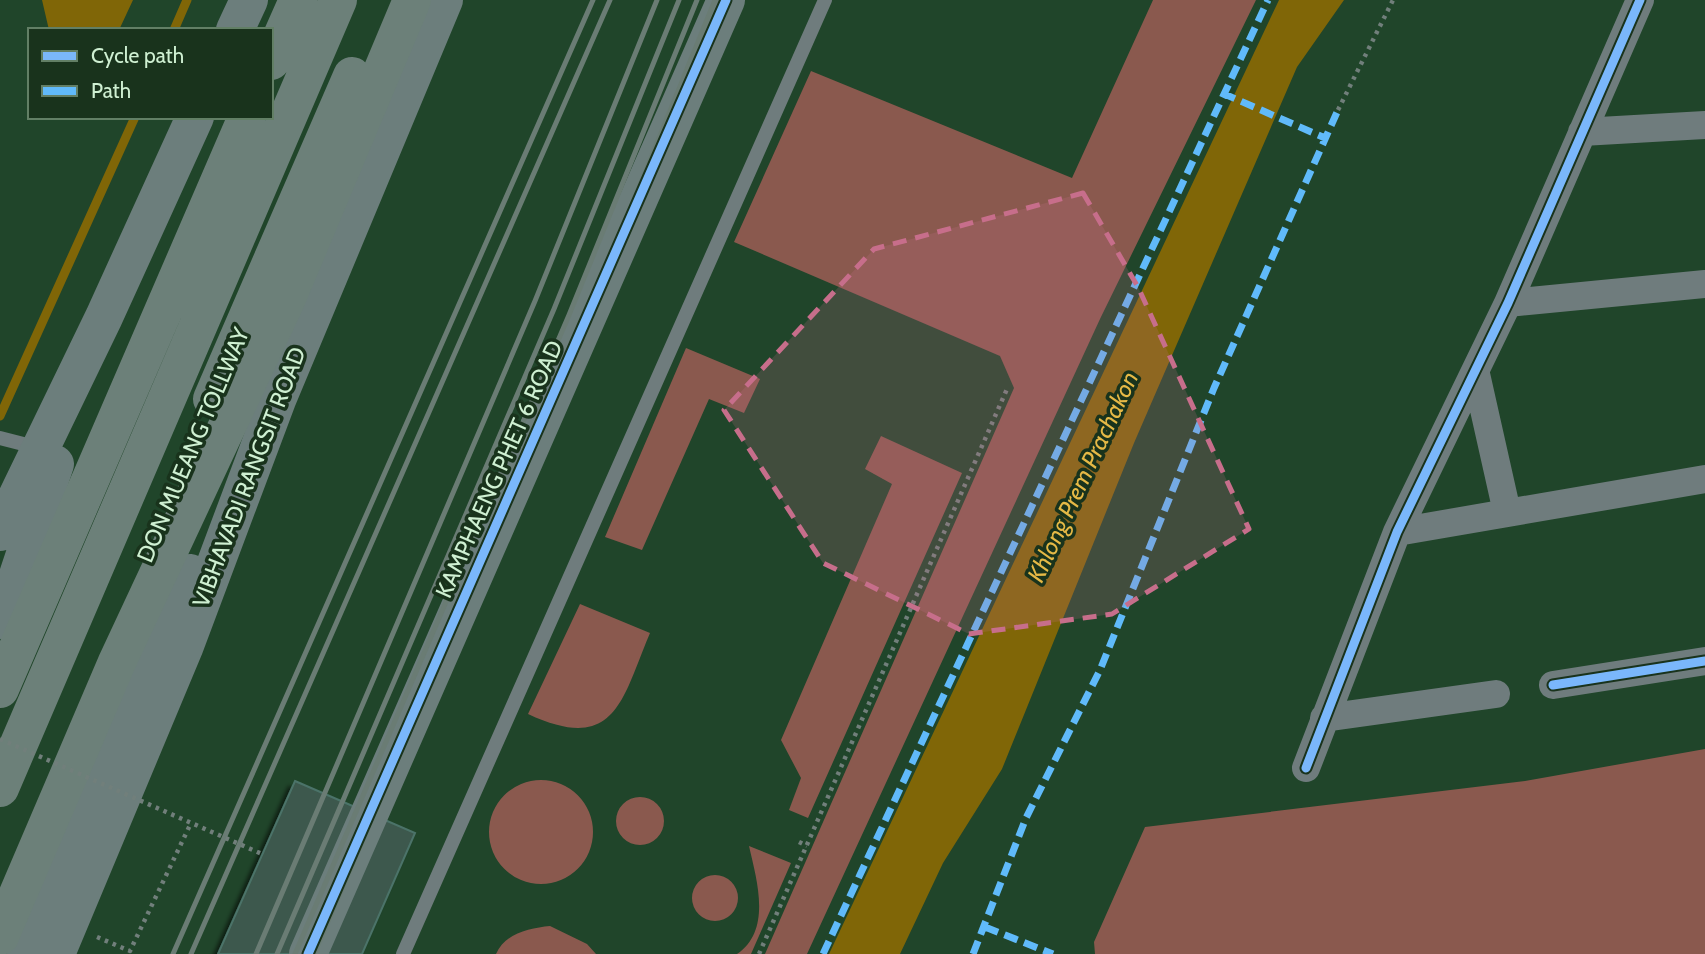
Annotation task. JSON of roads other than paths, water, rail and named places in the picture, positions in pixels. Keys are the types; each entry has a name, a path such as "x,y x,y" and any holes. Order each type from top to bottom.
{"highway":[{"path":"273,56 298,0"},
{"name":"DON MUEANG TOLLWAY","path":"0,788 338,0"},
{"name":"DON MUEANG TOLLWAY","path":"0,889 385,0"},
{"name":"VIBHAVADI RANGSIT ROAD","path":"0,936 117,662 287,298 412,0"},
{"path":"0,689 246,119"}],"main road":[{"path":"236,28 248,0"},
{"name":"VIBHAVADI RANGSIT ROAD","path":"62,939 184,648 277,400 444,0"},
{"name":"KAMPHAENG PHET 6 ROAD","path":"308,954 726,0"},
{"path":"0,532 104,317 194,119"},
{"path":"6,607 104,317"},
{"path":"26,954 154,644 277,400"}],"street":[{"path":"1306,768 1397,532 1508,303 1640,0"},
{"path":"1582,132 1705,125"},
{"path":"1508,303 1705,284"},
{"path":"1476,373 1507,513"},
{"path":"1397,532 1705,479"},
{"path":"1553,685 1705,662"},
{"path":"1324,718 1496,694"}],"lane":[{"path":"403,954 459,833 825,0"},
{"path":"0,438 41,448"}],"water":[{"path":"42,0 133,0 120,28 49,28"},
{"name":"Khlong Prem Prachakon","path":"1279,0 1344,0 1297,67 1134,443 1002,769 943,863 900,954 829,954"}],"waterway":[{"path":"175,28 187,0"},
{"path":"0,416 134,119"}],"railway":[{"path":"173,954 593,0"},
{"path":"191,954 610,0"},
{"path":"256,954 535,301 657,0"},
{"path":"277,954 554,309 679,0"},
{"path":"295,954 569,315 697,0"},
{"path":"314,954 585,321 715,0"}]}
